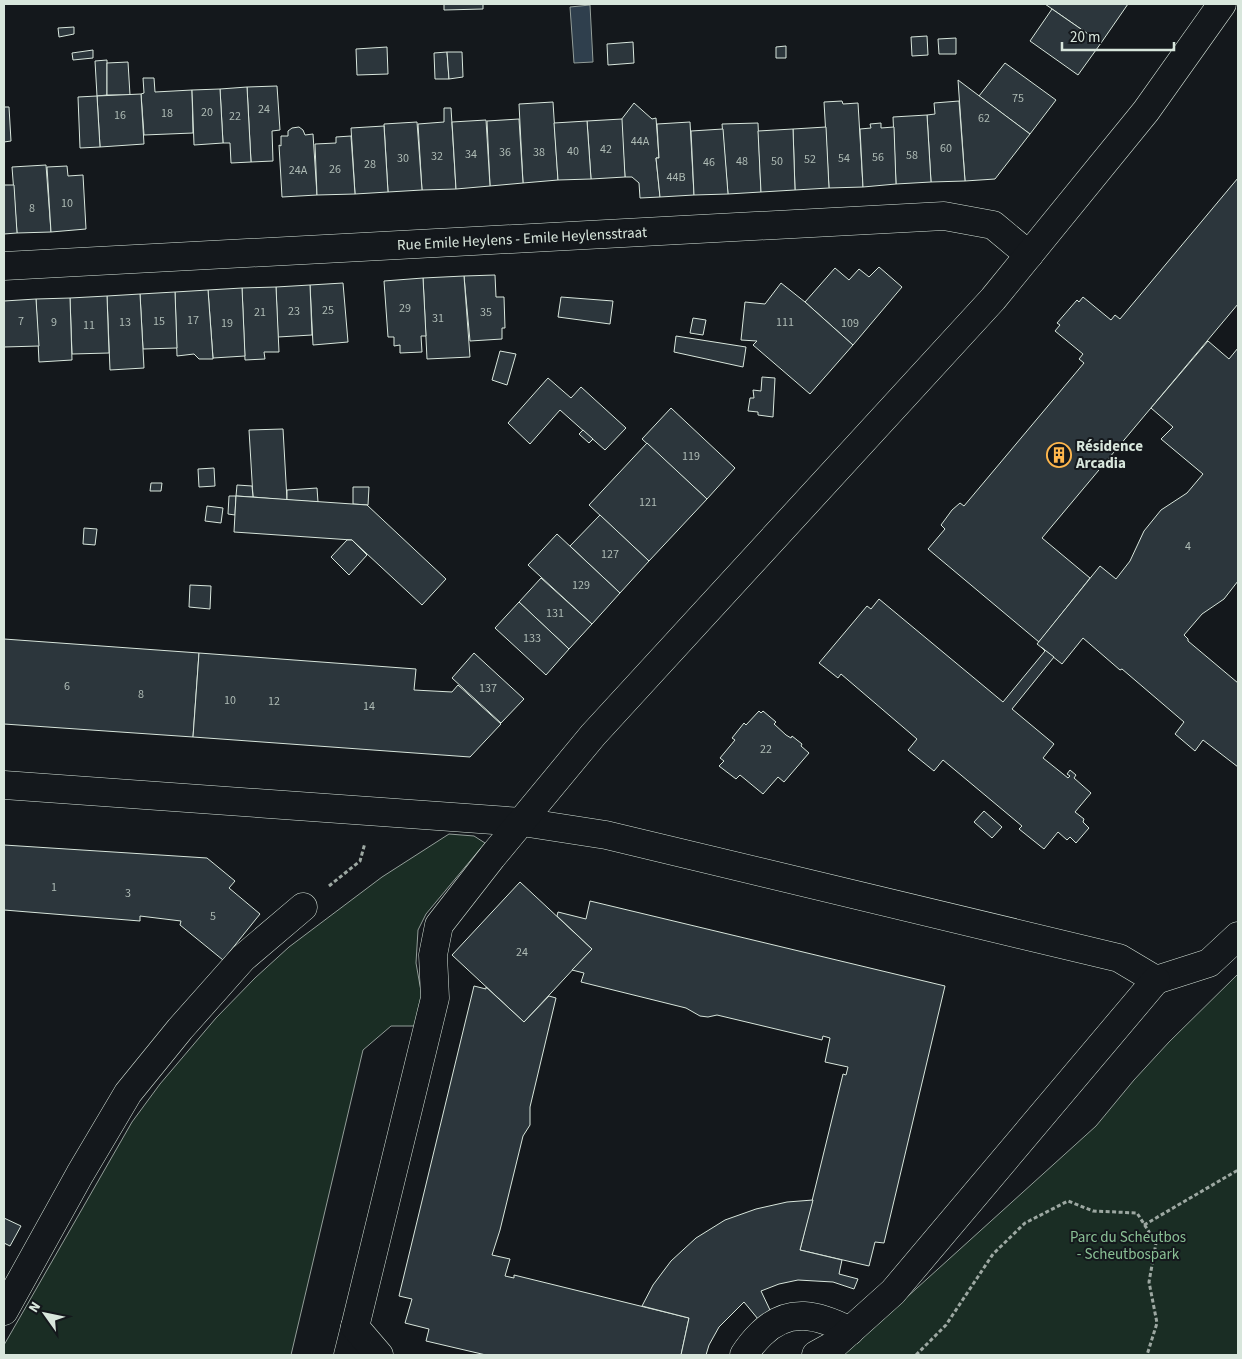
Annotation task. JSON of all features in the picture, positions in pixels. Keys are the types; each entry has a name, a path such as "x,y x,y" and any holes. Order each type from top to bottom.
{"street":[{"path":"348,1355 435,998 433,955 439,925 592,735 981,312 1146,111 1222,4"},
{"name":"Rue Emile Heylens - Emile Heylensstraat","path":"4,266 944,216 993,225 1029,255"},
{"path":"4,784 522,822 606,835 1119,958 1156,980"},
{"path":"4,1311 80,1174 128,1093 180,1029 243,958 303,907"},
{"path":"816,1355 834,1345 893,1292 1156,980 1209,963 1238,936"},
{"path":"744,1355 748,1347 770,1324 787,1317 806,1316 829,1320 850,1331"},
{"path":"355,1327 379,1355"}],"path":[{"path":"303,907 360,861 373,811"},
{"path":"1144,1225 1238,1170"},
{"path":"916,1355 946,1326 993,1254 1025,1223 1068,1201 1093,1211 1137,1213 1156,1243 1149,1282 1157,1323 1147,1355"}],"green space":[{"path":"449,834 474,836 485,843 426,914 418,930 416,963 422,997 415,1026 391,1026 363,1050 291,1355 4,1355 4,1345 132,1122 160,1084 216,1018 289,947 382,877"},
{"name":"Parc du Scheutbos - Scheutbospark","path":"1238,974 1238,1355 843,1355 1096,1126 1169,1042"}],"water":[{"path":"590,5 593,62 574,63 570,7"}],"building":[{"path":"444,4 483,4 483,9 444,10"},
{"path":"1045,4 1128,4 1101,43"},
{"path":"1052,9 1101,43 1078,75 1030,41"},
{"path":"74,27 74,34 59,37 58,28"},
{"path":"927,36 928,55 912,56 911,37"},
{"path":"956,38 956,54 939,54 938,39"},
{"path":"633,42 634,63 608,65 607,44"},
{"path":"786,46 786,58 776,58 776,47"},
{"path":"387,47 388,74 357,75 356,49"},
{"path":"93,50 93,58 73,60 72,53"},
{"path":"447,52 449,79 435,79 434,53"},
{"path":"447,52 462,52 463,77 449,79"},
{"path":"107,60 107,95 97,96 95,61"},
{"path":"128,62 130,95 107,95 107,63"},
{"path":"1005,63 1056,100 1030,134 979,96"},
{"path":"143,78 154,78 155,92 192,90 193,133 144,135 141,94 144,93"},
{"path":"958,80 1030,134 995,179 965,181"},
{"path":"277,86 280,130 272,131 273,161 251,162 247,87"},
{"path":"247,87 251,162 231,163 230,143 223,143 220,89"},
{"path":"220,89 223,143 194,145 192,90"},
{"path":"141,94 144,144 100,147 97,96"},
{"path":"97,96 100,147 80,148 78,97"},
{"path":"842,101 843,104 858,103 863,187 829,188 824,102"},
{"path":"959,101 965,181 931,182 927,115 935,114 934,103"},
{"path":"553,102 558,180 523,183 519,104"},
{"path":"634,103 652,119 656,118 659,158 656,158 660,197 640,198 639,183 632,177 625,177 621,120"},
{"path":"4,107 9,107 11,141 4,142"},
{"path":"444,108 451,108 456,189 422,190 418,124 444,122"},
{"path":"927,115 931,182 896,184 893,117"},
{"path":"519,119 523,183 490,186 487,121"},
{"path":"622,119 625,177 591,179 587,121"},
{"path":"486,120 490,186 456,189 452,122"},
{"path":"587,121 591,179 558,180 554,123"},
{"path":"417,122 422,190 388,192 384,124"},
{"path":"690,122 694,195 660,197 656,158 659,158 657,124"},
{"path":"758,123 761,192 728,194 722,124"},
{"path":"881,123 881,128 894,127 896,184 863,187 860,129 871,128 870,124"},
{"path":"384,126 388,192 355,194 351,128"},
{"path":"299,127 305,135 313,134 317,195 282,197 279,145 281,146 281,136 288,136 288,131"},
{"path":"826,127 829,188 795,190 793,129"},
{"path":"723,129 728,194 694,195 691,131"},
{"path":"793,129 795,190 761,192 758,131"},
{"path":"351,136 355,194 317,195 315,144 336,143 336,137"},
{"path":"46,165 51,232 17,233 12,167"},
{"path":"67,166 68,176 83,175 86,229 51,232 47,167"},
{"name":"Résidence Arcadia","path":"1238,178 1238,304 1042,538 1090,578 1039,642 928,549 945,529 941,525 952,510 960,503 964,506 1084,363 1079,359 1083,354 1055,331 1060,325 1057,323 1077,300 1079,302 1083,297 1111,320 1115,315 1120,319"},
{"path":"4,185 14,185 17,233 4,234"},
{"path":"879,267 902,287 853,345 805,302 835,268 849,280 859,269 869,277"},
{"path":"495,275 496,297 504,297 505,328 502,328 502,339 470,341 464,276"},
{"path":"464,276 470,357 427,359 423,278"},
{"path":"423,278 426,336 421,336 422,352 400,353 400,345 394,346 394,337 388,337 384,281"},
{"path":"343,283 348,342 313,345 310,285"},
{"path":"781,283 853,345 810,394 753,345 757,341 741,340 745,302 765,304"},
{"path":"310,285 312,335 278,337 276,287"},
{"path":"276,287 279,352 264,352 265,359 245,360 242,288"},
{"path":"242,288 245,356 213,358 208,290"},
{"path":"208,290 213,359 199,359 194,354 177,356 175,292"},
{"path":"175,292 177,348 143,349 140,294"},
{"path":"140,294 144,368 110,370 107,296"},
{"path":"107,296 109,353 72,354 70,298"},
{"path":"561,297 613,301 610,324 558,317"},
{"path":"70,298 72,360 39,362 36,299"},
{"path":"36,299 39,346 4,347 4,301"},
{"path":"693,318 706,320 703,335 690,333"},
{"path":"676,336 746,347 743,367 674,352"},
{"path":"1208,341 1229,359 1238,348 1238,581 1224,599 1202,614 1184,635 1188,641 1238,683 1238,767 1203,740 1195,751 1175,734 1184,722 1083,638 1062,664 1037,644 1100,566 1116,579 1130,561 1144,531 1161,510 1187,493 1203,474 1161,439 1173,427 1151,408"},
{"path":"500,351 516,354 507,385 492,380"},
{"path":"762,377 775,378 773,417 758,415 758,412 748,411 750,398 754,398 753,390 761,391"},
{"path":"548,378 571,398 581,387 626,428 605,450 560,410 530,444 508,423"},
{"path":"671,408 735,468 707,499 642,439"},
{"path":"283,429 287,500 253,497 249,430"},
{"path":"583,430 593,439 589,443 579,434"},
{"path":"647,443 707,499 649,561 589,505"},
{"path":"214,468 215,486 199,487 198,469"},
{"path":"151,483 162,483 161,491 150,491"},
{"path":"237,485 252,486 253,497 236,496"},
{"path":"353,487 369,487 368,505 353,504"},
{"path":"317,488 318,502 287,500 287,490"},
{"path":"229,496 236,496 235,515 228,514"},
{"path":"236,496 367,505 446,579 422,605 352,540 234,532"},
{"path":"207,506 223,508 221,523 205,521"},
{"path":"600,515 649,561 620,593 570,546"},
{"path":"84,528 97,529 95,545 83,544"},
{"path":"557,534 620,593 592,624 528,565"},
{"path":"347,540 352,540 367,555 349,575 331,557"},
{"path":"541,578 592,624 569,649 519,602"},
{"path":"190,585 211,586 210,609 189,607"},
{"path":"879,599 1003,702 1045,651 1041,647 1054,657 1012,709 1054,744 1043,758 1068,778 1070,776 1067,774 1070,770 1076,775 1074,778 1091,793 1075,812 1084,819 1083,822 1089,828 1076,843 1070,837 1067,840 1058,832 1044,849 1019,829 1022,826 943,760 934,771 908,750 917,739 841,674 838,678 819,663 867,606 871,609"},
{"path":"519,602 569,649 546,675 495,628"},
{"path":"4,639 199,653 193,737 4,724"},
{"path":"199,653 416,669 414,690 452,692 458,685 501,724 470,757 193,737"},
{"path":"474,653 524,699 501,723 452,678"},
{"path":"759,711 761,713 763,711 776,722 774,724 786,735 791,738 792,736 809,753 784,782 778,777 763,794 740,775 736,779 719,766 724,761 720,758 735,740 732,738 744,723 746,725"},
{"path":"984,811 1002,827 992,838 974,822"},
{"path":"4,845 207,858 235,881 229,888 260,914 223,960 180,925 181,921 140,916 140,921 4,910"},
{"path":"520,882 592,949 524,1022 452,955"},
{"path":"590,901 945,986 884,1243 875,1242 869,1266 800,1250 843,1074 846,1075 848,1067 825,1062 830,1038 823,1036 822,1040 717,1015 700,1016 686,1008 581,982 584,973 572,970 592,949 557,916 558,912 586,919"},
{"path":"474,986 486,989 486,987 524,1022 549,996 556,998 530,1107 530,1125 523,1136 492,1255 510,1259 505,1276 514,1278 514,1275 689,1318 681,1355 486,1355 426,1341 429,1329 405,1323 412,1299 399,1296"},
{"path":"813,1200 800,1250 842,1260 839,1274 858,1279 854,1289 833,1282 798,1280 779,1284 761,1291 770,1310 758,1319 744,1302 719,1327 706,1355 681,1355 689,1318 642,1306 653,1285 671,1261 696,1238 725,1220 756,1209 787,1202"},
{"path":"4,1218 21,1226 10,1246 4,1243"}],"place":[{"name":"Résidence Arcadia","path":"1059,455"}]}
